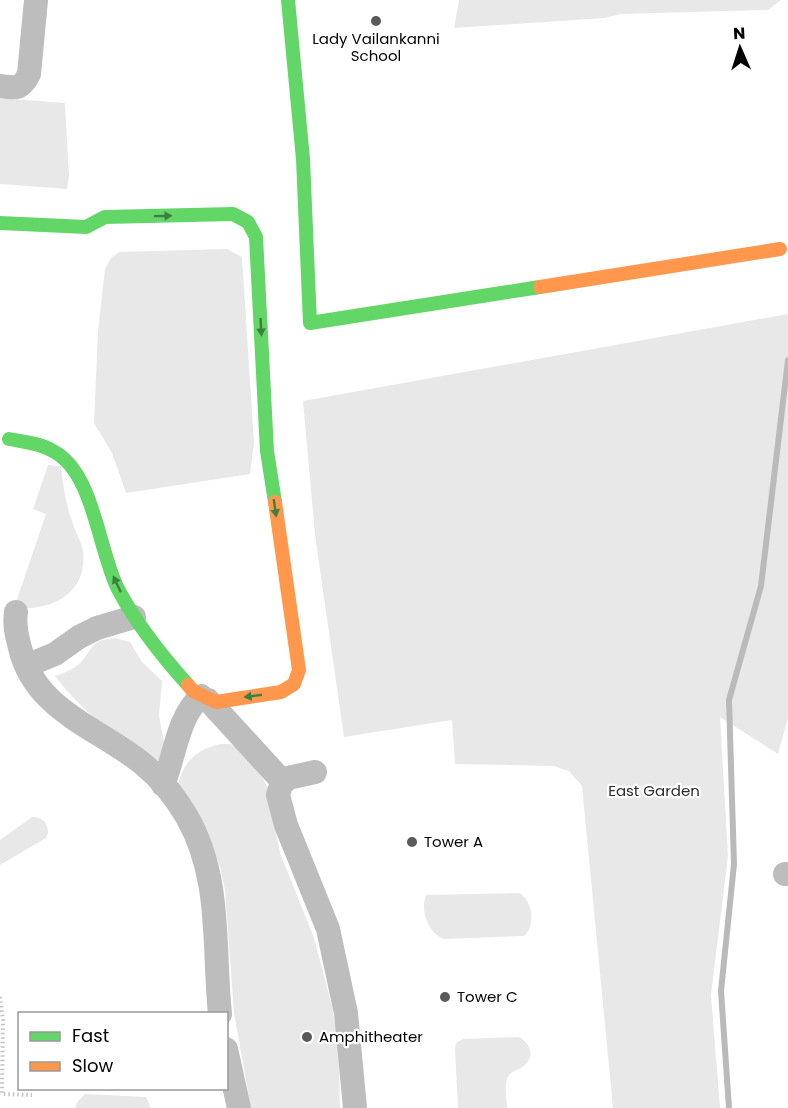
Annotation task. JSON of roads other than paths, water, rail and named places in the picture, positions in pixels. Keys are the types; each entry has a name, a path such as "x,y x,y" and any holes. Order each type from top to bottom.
{"street":[{"path":"0,86 16,88 25,83 29,74 36,0"},
{"path":"288,0 303,159 310,323 780,249"},
{"path":"0,223 86,227 105,217 233,214 250,223 256,237 267,451 299,670 294,684 281,692 216,702 193,691 169,664 134,617 109,567 88,498 78,475 59,454 45,445 9,445"},
{"path":"16,612 16,633 22,659 38,688 59,709 144,764 164,786 191,826 200,846 212,890 220,1012"},
{"path":"26,666 56,654 78,637 97,628 134,617"},
{"path":"205,698 283,783"},
{"path":"164,786 181,727 190,708 205,698"},
{"path":"315,772 288,778 278,795 285,825 328,929 338,971 350,1044 355,1108"},
{"path":"228,1058 239,1108"}],"waterway":[{"path":"729,1108 721,991 734,864 729,700 761,586 788,360"}],"place":[{"name":"Lady Vailankanni School","path":"376,21"},
{"name":"Tower A","path":"412,842"},
{"name":"Tower C","path":"445,997"},
{"name":"Amphitheater","path":"307,1037"}],"park label":[{"name":"East Garden","path":"654,791"}]}
